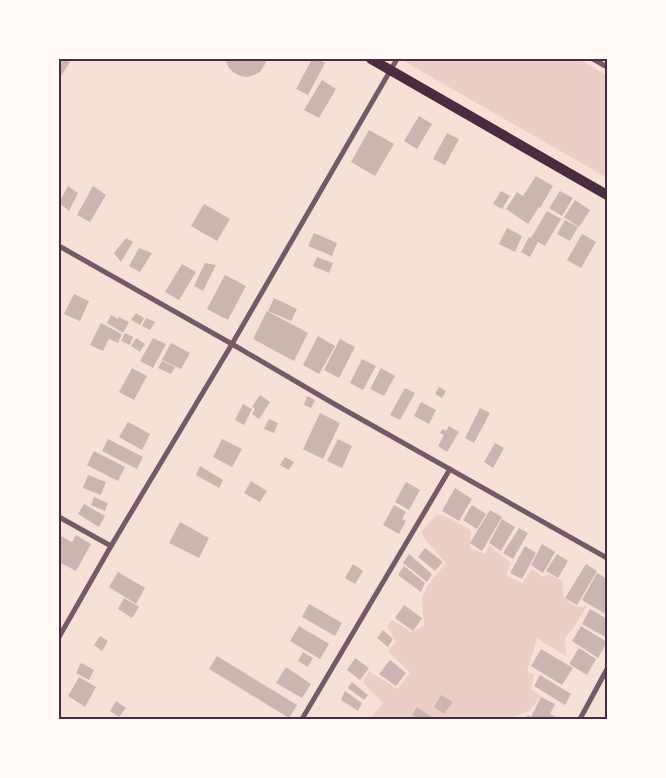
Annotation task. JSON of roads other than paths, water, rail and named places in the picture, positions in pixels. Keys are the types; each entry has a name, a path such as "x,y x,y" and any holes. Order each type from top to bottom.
{"main road":[{"path":"371,59 607,195"}],"street":[{"path":"59,637 397,59"},
{"path":"593,59 607,67"},
{"path":"59,246 232,344 336,406 607,558"},
{"path":"302,719 450,469"},
{"path":"59,517 111,546"},
{"path":"580,719 607,669"}]}
